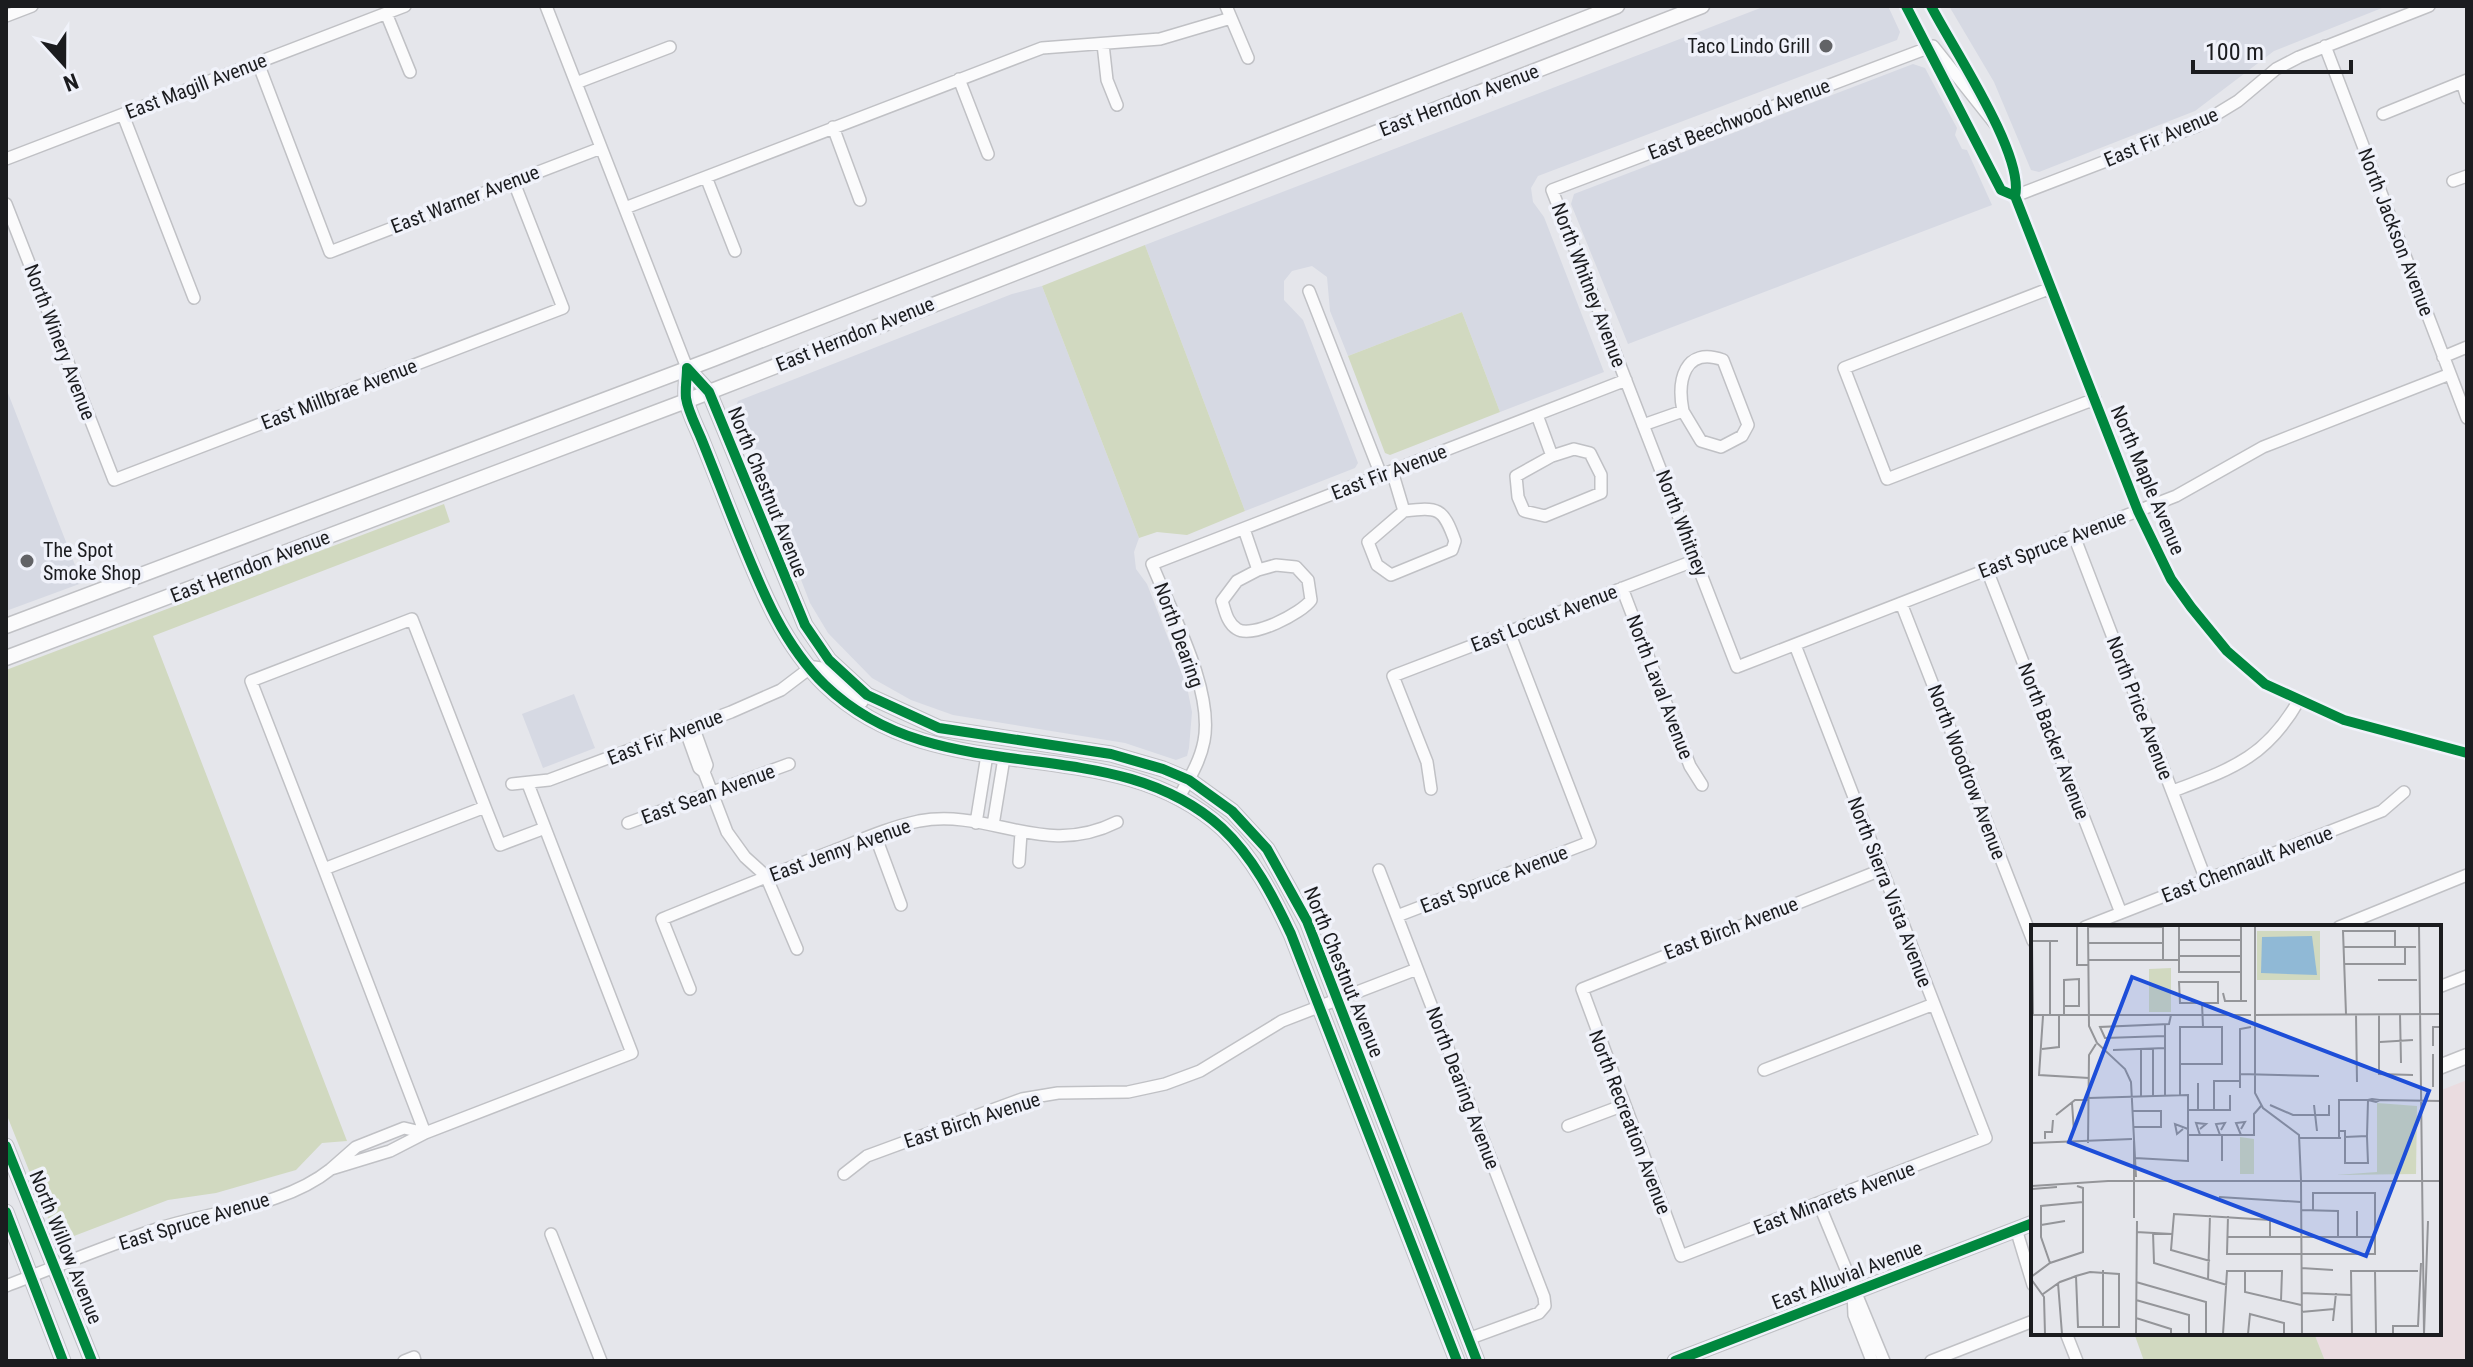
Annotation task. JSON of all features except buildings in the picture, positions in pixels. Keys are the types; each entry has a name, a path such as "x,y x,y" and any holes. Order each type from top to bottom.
{"main road":[{"name":"East Herndon Avenue","path":"6,626 687,368 1617,6"},
{"name":"East Herndon Avenue","path":"6,658 686,401 1702,6"},
{"name":"North Chestnut Avenue","path":"687,368 709,392 795,607 829,660 883,704 939,728 1111,754 1189,780 1232,811 1267,849 1307,921 1477,1361"},
{"name":"North Chestnut Avenue","path":"687,368 686,401 768,603 787,638 810,668 840,697 882,724 941,747 1115,774 1179,797 1222,828 1258,872 1291,934 1457,1361"},
{"path":"768,603 781,608 813,657 829,660"},
{"path":"810,668 825,670 865,704 901,724 914,729 970,733"},
{"path":"2441,1066 2467,1056"},
{"name":"North Willow Avenue","path":"6,1146 92,1361"},
{"path":"6,1212 63,1361"},
{"name":"East Alluvial Avenue","path":"1675,1361 2031,1224"}],"street":[{"path":"6,16 32,6"},
{"name":"East Magill Avenue","path":"6,159 405,6"},
{"name":"North Chestnut Avenue","path":"546,6 687,368"},
{"name":"North Maple Avenue","path":"1906,6 2001,190 2015,196"},
{"name":"North Maple Avenue","path":"1931,6 1995,124 2019,181 2015,196 2138,511 2171,579 2227,651 2265,684 2344,720 2467,753"},
{"name":"East Fir Avenue","path":"2015,196 2197,126 2238,101 2276,69 2325,46 2429,6"},
{"path":"625,208 1042,48 1160,39 1229,12 1248,58"},
{"path":"386,13 410,72"},
{"path":"1103,44 1107,80 1117,105"},
{"name":"North Jackson Avenue","path":"2325,46 2467,418"},
{"path":"576,83 670,47"},
{"path":"1927,48 1937,47 1968,94 1995,124"},
{"name":"East Beechwood Avenue","path":"1552,190 1927,48"},
{"name":"East Warner Avenue","path":"258,63 330,252 601,148"},
{"path":"959,79 988,154"},
{"path":"2383,114 2464,81 2467,98"},
{"path":"123,115 194,298"},
{"path":"833,127 860,200"},
{"path":"2453,181 2467,176"},
{"path":"706,177 735,251"},
{"name":"East Millbrae Avenue","path":"114,480 563,308 513,180"},
{"name":"North Whitney Avenue","path":"1552,190 1626,380"},
{"name":"North Winery Avenue","path":"6,204 114,480"},
{"path":"2051,288 1844,368 1887,479 2095,399"},
{"path":"1309,291 1404,511"},
{"path":"2443,357 2467,347"},
{"path":"1710,355 1723,360 1748,425 1742,436 1721,447 1701,441 1683,411 1679,391 1682,372 1695,360 1710,355"},
{"name":"East Spruce Avenue","path":"1737,667 2176,496 2263,447 2450,374"},
{"name":"East Fir Avenue","path":"1152,564 1626,380"},
{"name":"North Whitney","path":"1626,380 1737,667"},
{"path":"1643,425 1683,411"},
{"path":"1537,415 1552,456"},
{"path":"1574,449 1590,453 1601,475 1601,493 1545,516 1524,511 1518,497 1516,476 1552,456 1574,449"},
{"path":"1433,508 1447,517 1455,541 1452,550 1391,575 1377,565 1368,542 1404,511 1433,508"},
{"path":"1244,529 1258,570"},
{"name":"North Price Avenue","path":"2074,536 2206,880"},
{"name":"East Locust Avenue","path":"1431,789 1427,762 1393,676 1696,560"},
{"name":"North Dearing","path":"1152,564 1203,703 1204,743 1179,797"},
{"path":"1276,565 1296,567 1308,580 1311,600 1303,612 1247,633 1229,622 1222,601 1237,581 1258,570 1276,565"},
{"name":"North Backer Avenue","path":"1987,570 2121,913"},
{"name":"North Laval Avenue","path":"1622,588 1690,766 1702,785"},
{"name":"North Woodrow Avenue","path":"1901,603 2031,936"},
{"path":"425,1133 251,681 412,619 500,845 545,828 528,784"},
{"name":"East Spruce Avenue","path":"1397,916 1590,842 1509,632"},
{"name":"North Sierra Vista Avenue","path":"1795,645 1986,1138"},
{"name":"East Fir Avenue","path":"512,784 549,780 689,728 763,699 810,668"},
{"path":"2173,791 2239,765 2259,752 2275,736 2299,700"},
{"path":"689,728 707,765 704,772 727,832 745,857 766,876 797,949"},
{"path":"976,823 987,755"},
{"path":"993,825 1004,758"},
{"name":"East Sean Avenue","path":"628,823 789,764"},
{"name":"East Chennault Avenue","path":"2090,925 2382,811 2404,792"},
{"path":"324,869 485,807"},
{"name":"East Jenny Avenue","path":"690,989 662,919 766,876 921,821 993,825 1056,838 1083,835 1117,822"},
{"name":"East Spruce Avenue","path":"6,1286 160,1228 283,1195 311,1184 356,1147 404,1128 425,1133 632,1053 545,828"},
{"path":"1019,862 1021,833"},
{"path":"875,835 901,905"},
{"name":"North Dearing Avenue","path":"1379,870 1545,1306 1539,1313 1468,1339"},
{"name":"East Birch Avenue","path":"1582,989 1881,870"},
{"path":"2344,925 2467,875"},
{"name":"East Birch Avenue","path":"844,1174 867,1156 1022,1099 1058,1093 1128,1092 1165,1084 1200,1071 1282,1021 1417,969"},
{"path":"2441,986 2467,976"},
{"name":"North Recreation Avenue","path":"1582,989 1681,1256"},
{"path":"1764,1070 1934,1004"},
{"path":"1568,1126 1624,1105"},
{"name":"East Minarets Avenue","path":"1681,1256 1986,1138"},
{"path":"1819,1204 1853,1291 1866,1310 1884,1361"},
{"path":"2016,1229 2029,1256 2024,1262 2031,1280"},
{"path":"551,1234 601,1361"},
{"path":"1853,1291 1854,1315 1872,1361"},
{"path":"1931,1361 2031,1322"},
{"path":"2067,1335 2077,1361"},
{"path":"404,1361 414,1357 415,1361"}],"shaded area":[{"path":"1888,6 1900,32 1897,40 1538,176 1531,188 1533,202 1544,217 1604,372 1500,412 1462,312 1348,356 1330,311 1327,277 1312,266 1292,271 1284,281 1284,300 1303,320 1358,463 1355,468 1245,511 1145,245 1763,7"},
{"path":"1949,6 2387,6 2274,51 2195,111 2039,172 2031,170 1994,82"},
{"path":"1913,64 1925,68 1957,128 1955,135 1962,149 1967,150 1992,205 1628,344 1571,204 1574,194"},
{"path":"1042,286 1139,538 1134,552 1136,569 1147,584 1187,687 1192,712 1189,748 1187,756 1176,760 1125,743 953,715 911,700 872,678 828,633 810,603 735,409 738,401 1012,294"},
{"path":"6,388 82,583 6,611"},
{"path":"574,694 595,748 543,768 522,714"},
{"path":"2467,1080 2467,1361 2325,1361 2315,1335 2441,1335 2441,1090"}],"green space":[{"path":"1145,245 1245,511 1187,535 1157,532 1139,538 1042,286"},
{"path":"1462,312 1500,412 1390,455 1385,453 1348,356"},
{"path":"444,504 450,522 153,636 347,1141 322,1143 296,1170 216,1193 168,1200 74,1236 50,1223 6,1113 6,670"},
{"path":"2135,1335 2315,1335 2325,1361 2144,1361"}],"cycle path":[{"path":"1906,6 2001,190 2015,196"},
{"path":"1931,6 1998,129 2015,178 2015,196 2138,511 2171,579 2191,607 2227,651 2265,684 2344,720 2467,753"},
{"path":"687,368 709,392 805,625 829,660 867,695 939,728 1111,754 1163,769 1189,780 1232,811 1267,849 1307,921 1477,1361"},
{"path":"687,368 688,408 756,574 785,633 825,685 870,719 920,740 971,752 1077,767 1128,778 1177,797 1222,828 1243,851 1269,891 1291,934 1457,1361"},
{"path":"6,1146 92,1361"},
{"path":"6,1212 63,1361"},
{"path":"1675,1361 2031,1224"}],"place":[{"name":"Taco Lindo Grill","path":"1826,46"},
{"name":"The Spot Smoke Shop","path":"27,561"}]}
